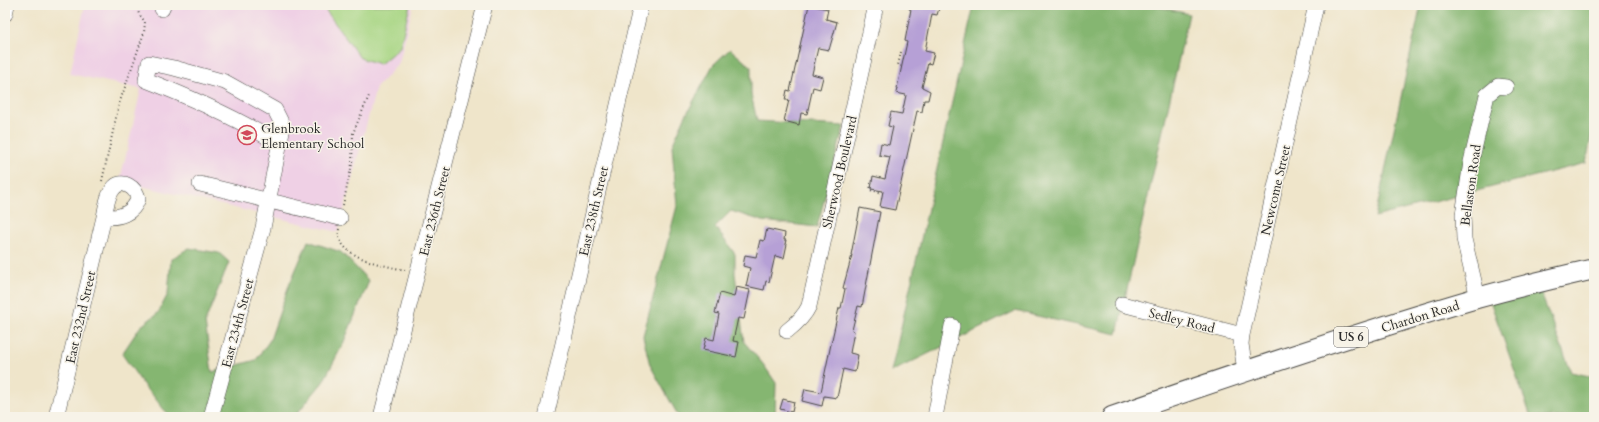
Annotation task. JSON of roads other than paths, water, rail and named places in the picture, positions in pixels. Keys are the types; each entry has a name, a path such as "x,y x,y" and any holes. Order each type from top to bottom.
{"main road":[{"name":"Chardon Road","path":"1112,417 1245,371 1478,298 1594,269"}],"street":[{"path":"5,14 7,5"},
{"name":"East 236th Street","path":"381,417 486,5"},
{"name":"East 238th Street","path":"546,417 641,5"},
{"name":"Sherwood Boulevard","path":"787,331 799,322 808,306 876,5"},
{"name":"Newcome Street","path":"1245,371 1241,344 1242,335 1316,7"},
{"name":"East 234th Street","path":"211,417 263,228 283,126 275,110 225,82 174,68 149,64 146,80 195,100 257,130 279,144"},
{"name":"Bellaston Road","path":"1478,298 1464,239 1463,215 1471,162 1487,96 1498,86 1506,87"},
{"path":"200,184 340,218"},
{"name":"East 232nd Street","path":"56,417 104,217"},
{"name":"Sedley Road","path":"1122,304 1242,335"},
{"path":"935,417 952,326"}],"place":[{"name":"Glenbrook Elementary School","path":"247,135"}]}
